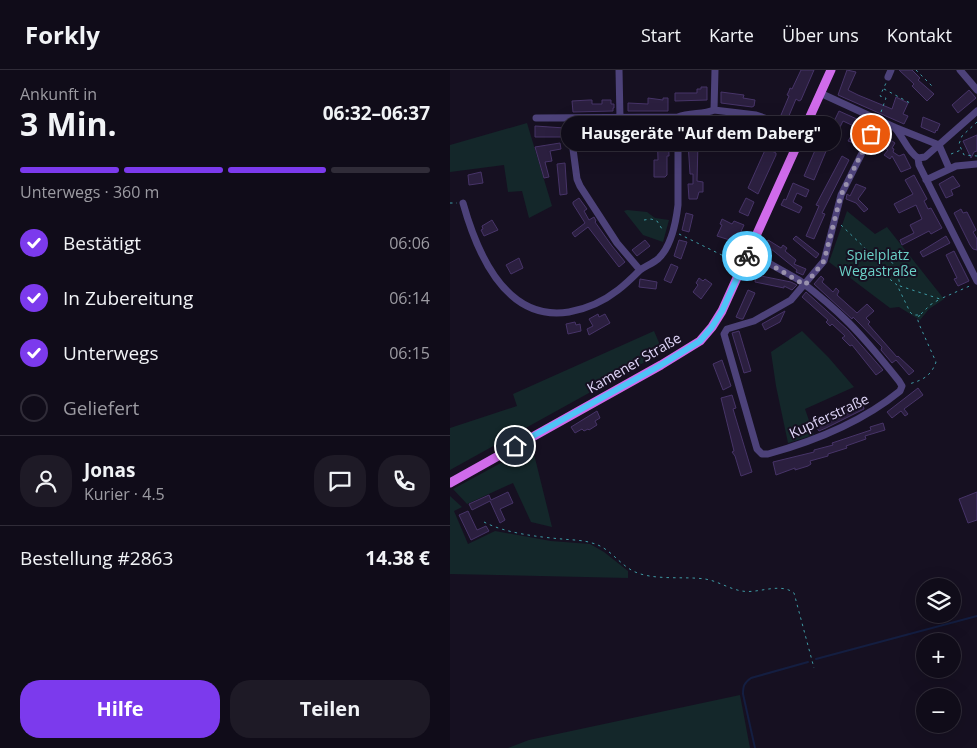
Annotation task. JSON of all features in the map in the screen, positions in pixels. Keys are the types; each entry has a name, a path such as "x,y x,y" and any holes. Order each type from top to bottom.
{"main road":[{"name":"Kamener Straße","path":"450,483 661,365 700,341 722,311 830,70"}],"street":[{"path":"619,70 620,118"},
{"path":"714,110 715,70"},
{"path":"960,70 977,90"},
{"path":"820,93 894,127 939,145 949,168"},
{"path":"536,118 678,117 714,110 756,115 802,131"},
{"path":"918,158 925,157 977,111"},
{"path":"462,203 477,245 487,264 509,293 520,303 534,310 560,313 589,307 617,291 640,270 659,258 667,245 678,205 678,117"},
{"path":"569,119 577,179 580,186 617,243 640,270"},
{"path":"805,285 824,261 841,195 879,119"},
{"path":"894,127 901,134 913,154 918,158 926,180 977,282"},
{"path":"926,180 949,168 977,164"},
{"path":"749,252 805,285 848,322 902,386"},
{"name":"Kupferstraße","path":"805,285 792,300 754,321 725,331 725,337 757,449 762,454 768,454 808,443 873,411 897,394 902,386"}],"path":[{"path":"916,70 934,88"},
{"path":"879,119 886,98 880,96 890,74"},
{"path":"883,89 910,103"},
{"path":"977,122 962,136 959,144 964,155 977,156"},
{"path":"944,157 962,150"},
{"path":"644,220 654,219 660,223 662,229 736,262"},
{"path":"835,220 870,253 886,276 897,285 940,299"},
{"path":"870,253 879,252 892,260 898,272 900,286"},
{"path":"902,386 926,378 933,370 936,362 917,317 940,299 977,282"},
{"path":"897,285 910,312 921,315"},
{"path":"484,522 494,527 543,537 593,543 606,549 634,571 646,575 705,579 744,591 789,589 794,593 814,668"}],"green space":[{"path":"527,123 552,206 529,218 522,191 508,192 504,165 450,172 450,145"},
{"path":"624,211 647,212 655,218 669,220 663,242 643,235"},
{"name":"Spielplatz Wegastraße","path":"847,211 875,234 887,227 944,299 929,309 920,320 899,307 890,308 829,262"},
{"path":"654,331 663,352 450,470 450,428 517,406 513,394"},
{"path":"802,331 854,387 805,409 814,435 788,443 771,352"},
{"path":"532,446 552,527 531,522 513,483 467,504 453,489"},
{"path":"450,496 462,507 454,511 468,544 495,531 551,541 590,544 604,552 628,571 628,578 450,574"},
{"path":"740,695 750,748 508,748 529,740"}],"building":[{"path":"801,70 814,70 801,100 796,99 788,118 781,115 789,96 787,95 790,88 792,89"},
{"path":"847,70 856,72 848,90 892,109 896,97 908,103 903,114 908,116 904,124 838,95"},
{"path":"899,70 912,70 920,78 918,80 934,94 927,101 912,86 914,84"},
{"path":"701,87 707,87 707,100 675,101 675,93 697,93 697,89 701,89"},
{"path":"969,90 976,98 958,113 952,105"},
{"path":"721,92 744,95 743,98 755,100 754,106 721,103"},
{"path":"648,98 663,100 663,98 668,98 668,111 628,111 628,103 648,104"},
{"path":"592,100 592,104 602,104 602,100 611,100 611,104 614,104 613,111 573,112 572,101"},
{"path":"839,111 868,124 859,145 848,141 851,136 854,138 858,128 843,121 837,133 834,132 814,180 804,176 816,148 811,146 814,140 821,143 825,135 827,136"},
{"path":"923,117 940,124 935,133 921,127"},
{"path":"720,118 752,123 747,136 739,134 739,131 713,128 713,131 700,131 700,124 719,124"},
{"path":"657,123 657,125 668,125 669,156 667,156 667,175 665,177 654,177 654,160 658,160 657,128 651,128 651,124"},
{"path":"535,126 565,128 565,137 535,137"},
{"path":"580,126 624,126 625,137 608,137 608,140 586,141 586,138 577,138 577,133 580,133"},
{"path":"774,130 781,133 772,151 776,155 758,194 748,188"},
{"path":"883,135 895,143 892,148 894,149 893,152 899,156 904,154 911,168 901,172 892,156 890,159 884,155 888,150 874,142"},
{"path":"977,135 977,151 974,152 971,158 963,141"},
{"path":"560,143 561,149 550,151 552,161 545,162 549,177 544,178 535,147"},
{"path":"688,143 698,143 697,181 703,182 703,192 699,192 697,199 689,199 688,184 693,184 693,174 690,174"},
{"path":"842,156 849,160 822,213 825,214 814,239 806,236 819,206 816,205"},
{"path":"565,163 567,194 560,195 557,164"},
{"path":"481,172 483,183 469,185 468,175"},
{"path":"914,175 927,199 924,201 928,209 931,208 942,228 931,234 929,231 902,245 900,240 914,233 910,225 922,219 916,205 899,213 894,204 913,194 905,180"},
{"path":"953,176 960,186 951,190 953,195 946,198 939,184"},
{"path":"793,183 809,190 806,197 797,193 793,202 802,207 799,213 781,205 784,199 786,200"},
{"path":"856,184 866,188 858,199 868,209 864,212 856,203 846,199 847,194 850,196"},
{"path":"579,198 587,209 584,211 589,220 594,217 595,222 625,262 619,267 588,227 575,237 572,233 585,223 573,204"},
{"path":"746,198 754,202 748,216 739,212"},
{"path":"961,209 963,213 967,212 976,230 973,232 977,239 977,250 973,249 970,245 954,213"},
{"path":"686,213 693,215 689,232 682,230"},
{"path":"722,219 732,224 734,221 744,225 736,242 717,236 722,225 720,224"},
{"path":"492,220 498,230 484,236 481,230 483,229 482,226"},
{"path":"796,236 819,254 816,258 793,239"},
{"path":"946,236 950,243 923,257 920,252"},
{"path":"645,240 650,246 637,256 632,250"},
{"path":"679,240 687,242 681,259 674,256"},
{"path":"768,240 781,248 783,245 787,248 785,251 796,260 794,264 806,269 803,275 796,272 797,270 765,244"},
{"path":"954,251 969,281 958,286 954,279 957,278 946,255"},
{"path":"519,258 523,268 511,274 506,265"},
{"path":"671,264 678,267 671,283 664,280"},
{"path":"756,275 797,285 792,290 784,286 784,288 755,282"},
{"path":"821,276 824,279 822,282 833,292 836,288 839,291 837,295 857,313 867,304 874,311 866,318 870,322 868,324 897,357 914,371 909,375 896,360 892,363 881,350 882,347 860,324 814,284"},
{"path":"699,278 703,281 705,279 712,284 701,299 693,292 698,285 696,283"},
{"path":"640,279 657,282 656,289 639,287"},
{"path":"748,290 755,293 743,319 741,319 736,317"},
{"path":"806,292 848,330 883,370 876,375 852,345 850,346 842,338 845,336 832,324 830,326 826,322 828,320 802,297"},
{"path":"785,311 780,322 765,330 762,324"},
{"path":"598,314 599,317 605,314 610,323 589,335 587,329 593,326 589,319"},
{"path":"575,322 576,325 580,324 581,331 568,334 566,324"},
{"path":"739,331 751,371 744,373 732,333"},
{"path":"722,360 731,386 723,390 713,364"},
{"path":"918,388 923,395 904,409 908,414 905,416 901,411 892,418 887,412"},
{"path":"732,395 736,408 733,409 752,472 741,476 732,452 734,451 721,398"},
{"path":"863,405 864,409 826,428 819,431 816,427 842,411 841,408 845,406 847,409"},
{"path":"597,411 600,418 595,421 597,425 589,430 584,431 582,429 575,433 571,427"},
{"path":"883,423 885,430 865,436 866,439 828,454 828,456 810,461 811,464 808,466 795,470 795,468 776,475 773,462 814,452 814,450 833,445 832,443 871,430 870,427"},
{"path":"508,492 513,503 500,509 505,520 500,523 490,501 472,510 469,504 489,495 491,500"},
{"path":"977,492 977,520 968,523 959,499"},
{"path":"468,511 477,530 486,526 489,531 471,540 459,515"}],"waterway":[{"path":"816,659 977,616"},
{"path":"755,748 743,694 745,683 751,678 808,662"}],"way so far":[{"path":"747,256 749,252 805,285 824,261 841,195 871,134"}],"place":[{"name":"Hausgeräte \"Auf dem Daberg\"","path":"871,134"}],"route":[{"path":"515,446 661,365 700,341 722,311 747,256"}]}
